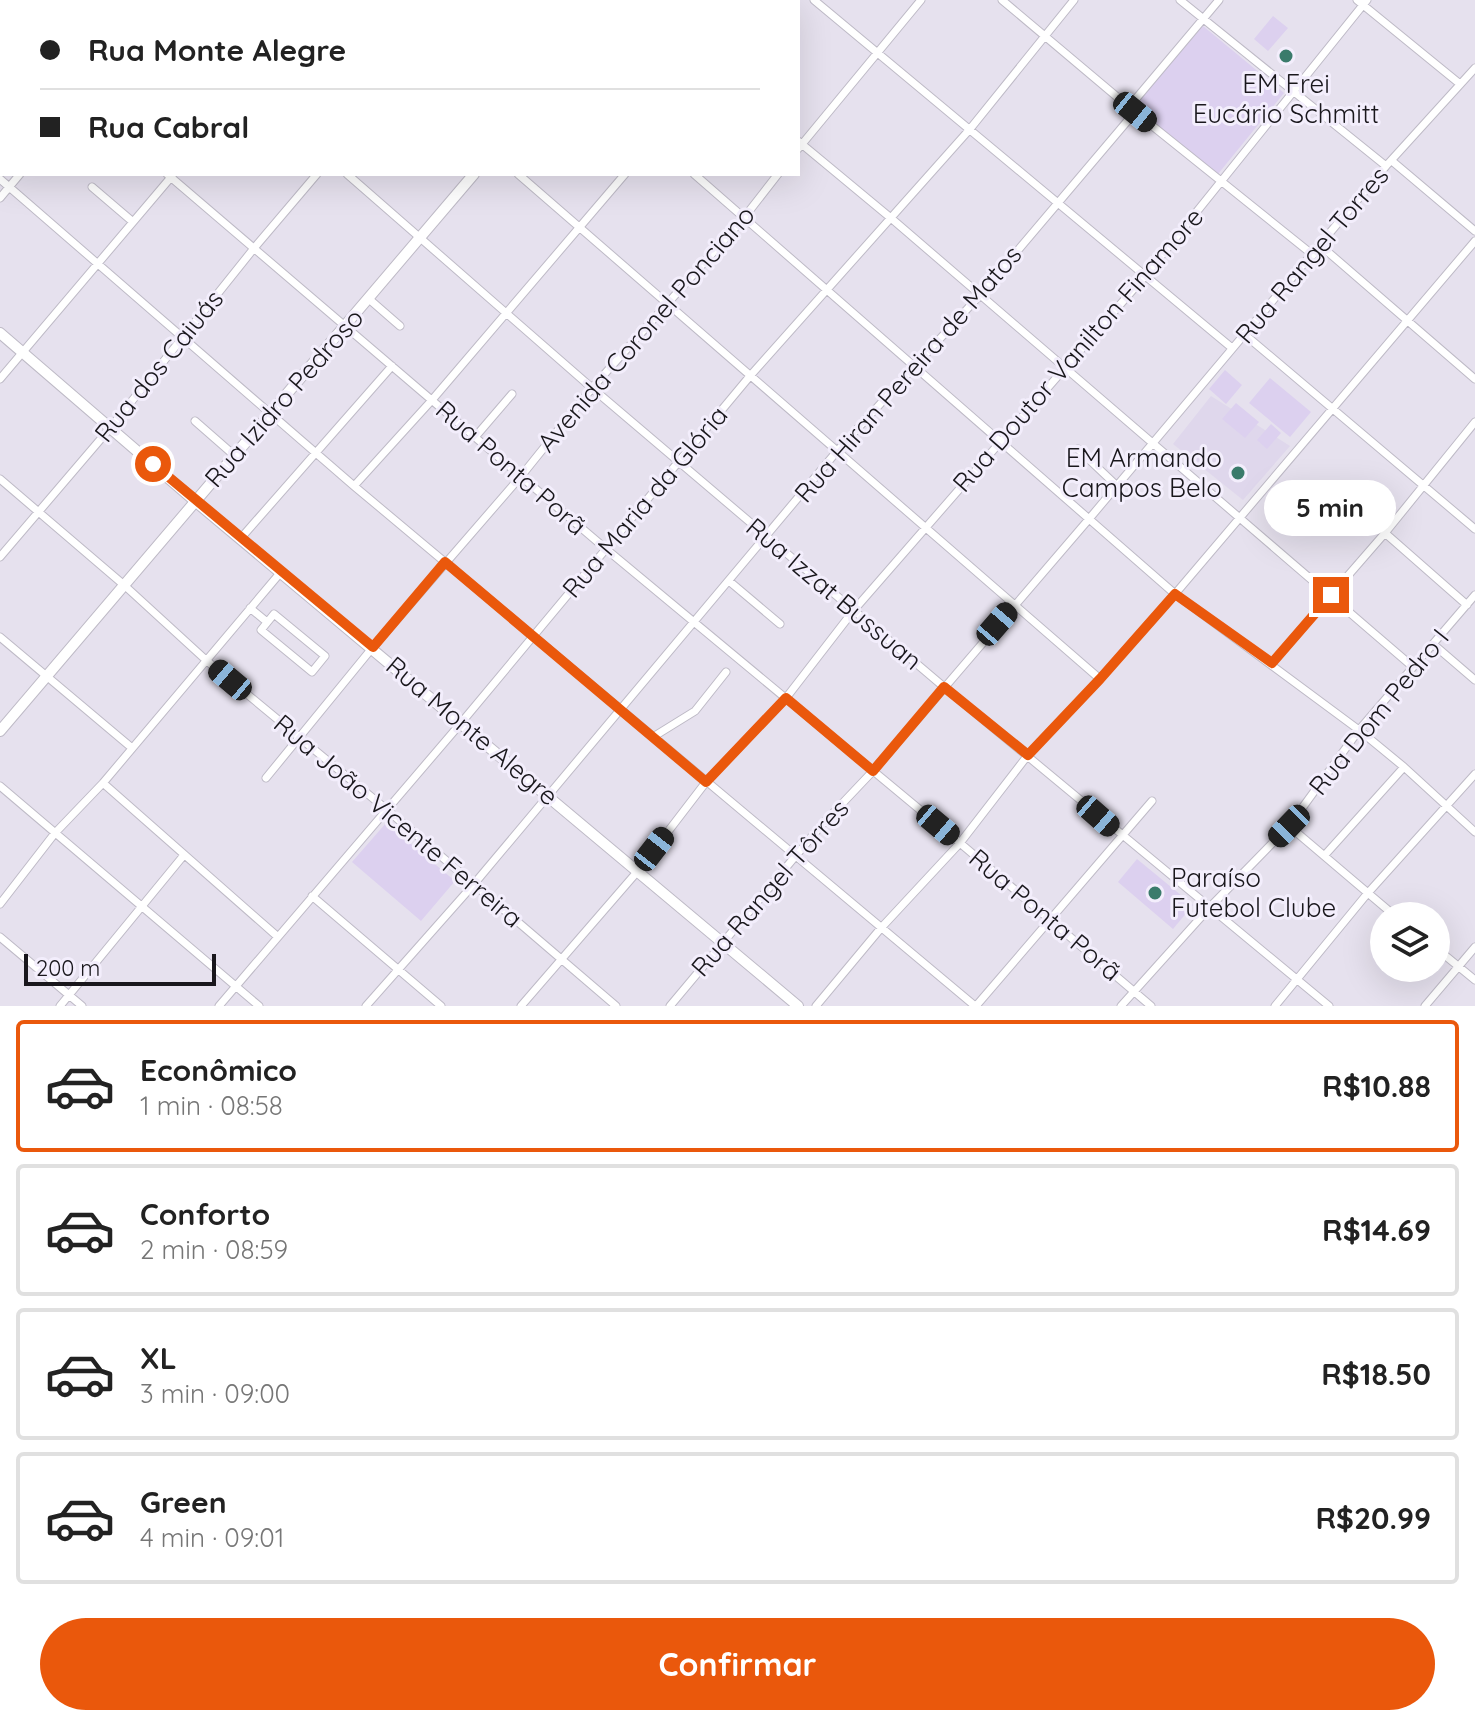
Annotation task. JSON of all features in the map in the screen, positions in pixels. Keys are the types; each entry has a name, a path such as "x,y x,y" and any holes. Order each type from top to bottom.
{"street":[{"path":"814,0 1232,348"},
{"path":"800,144 880,53 921,0"},
{"path":"1002,0 1313,255"},
{"name":"Rua Maria da Glória","path":"219,1006 461,723 750,376 970,129 1074,0"},
{"path":"1180,0 1475,231"},
{"name":"Rua Hiran Pereira de Matos","path":"366,1006 474,884 838,450 980,295 1219,0"},
{"path":"1362,2 1460,84"},
{"name":"Rua Doutor Vanilton Finamore","path":"521,1006 637,872 706,782 786,698 854,610 1145,276 1362,2"},
{"name":"Rua Rangel Torres","path":"1151,444 1389,164 1460,84 1473,74"},
{"path":"800,146 892,219 1413,667"},
{"path":"0,198 18,176"},
{"path":"0,379 170,176"},
{"name":"Rua Ponta Porã","path":"172,176 605,548 1151,1006"},
{"name":"Rua dos Caiuás","path":"0,557 111,427 315,176"},
{"name":"Rua Izzat Bussuan","path":"349,176 592,388 944,687 1329,1006"},
{"name":"Rua Izidro Pedroso","path":"0,731 472,176"},
{"path":"520,176 1100,679"},
{"path":"354,486 432,400 623,176"},
{"path":"696,176 1175,594 1359,730 1475,832"},
{"name":"Avenida Coronel Ponciano","path":"266,778 592,388 743,219 776,176"},
{"path":"0,179 354,486 975,1006 1152,801"},
{"path":"92,187 133,222"},
{"path":"816,1006 881,928 960,843 1028,755 1175,594 1475,241"},
{"path":"1321,246 1475,379"},
{"path":"369,299 400,326"},
{"name":"Rua Monte Alegre","path":"0,333 195,501 798,1006"},
{"path":"1244,334 1475,529"},
{"path":"241,538 392,366"},
{"path":"476,436 512,394"},
{"path":"195,421 235,456"},
{"path":"1272,663 1385,533 1475,422"},
{"name":"Rua Rangel Tôrres","path":"670,1006 722,941 873,771 1151,444"},
{"path":"1078,449 1117,486"},
{"name":"Rua João Vicente Ferreira","path":"0,479 207,661 616,1006"},
{"path":"1385,533 1467,605"},
{"path":"0,904 55,833 103,783 281,572"},
{"path":"729,581 780,624"},
{"name":"Rua Dom Pedro I","path":"1121,1006 1211,906 1289,826 1359,730 1475,595"},
{"path":"250,608 267,622"},
{"path":"274,614 325,656 312,672 261,630 267,622 274,614"},
{"path":"0,637 132,748"},
{"path":"1433,644 1475,680"},
{"path":"653,737 695,711 726,672"},
{"path":"1324,856 1404,767"},
{"path":"1275,1006 1367,894 1475,774"},
{"path":"103,783 278,937"},
{"path":"0,786 259,1006"},
{"path":"1289,826 1377,902"},
{"path":"60,1006 184,855"},
{"path":"312,896 441,1006"},
{"path":"0,937 82,1006"},
{"path":"1425,1006 1475,947"},
{"path":"1450,959 1475,980"}],"shaded area":[{"path":"1273,16 1288,28 1268,51 1254,39"},
{"path":"1203,26 1284,93 1218,174 1135,107"},
{"path":"1225,370 1242,385 1226,404 1209,389"},
{"path":"1270,378 1311,412 1290,437 1249,403"},
{"name":"EM Armando Campos Belo","path":"1211,396 1290,446 1243,500 1173,444"},
{"path":"1236,403 1259,422 1245,438 1222,419"},
{"path":"1271,424 1281,433 1267,449 1257,440"},
{"path":"386,823 455,881 421,921 352,862"},
{"name":"Paraíso Futebol Clube","path":"1137,859 1193,905 1173,929 1118,882"}],"place":[{"name":"EM Frei Eucário Schmitt","path":"1286,56"},
{"name":"EM Armando Campos Belo","path":"1238,473"},
{"name":"Paraíso Futebol Clube","path":"1155,893"}],"route":[{"path":"153,464 373,647 445,562 706,782 786,698 873,771 944,687 1028,755 1175,594 1272,663 1331,595"}]}
